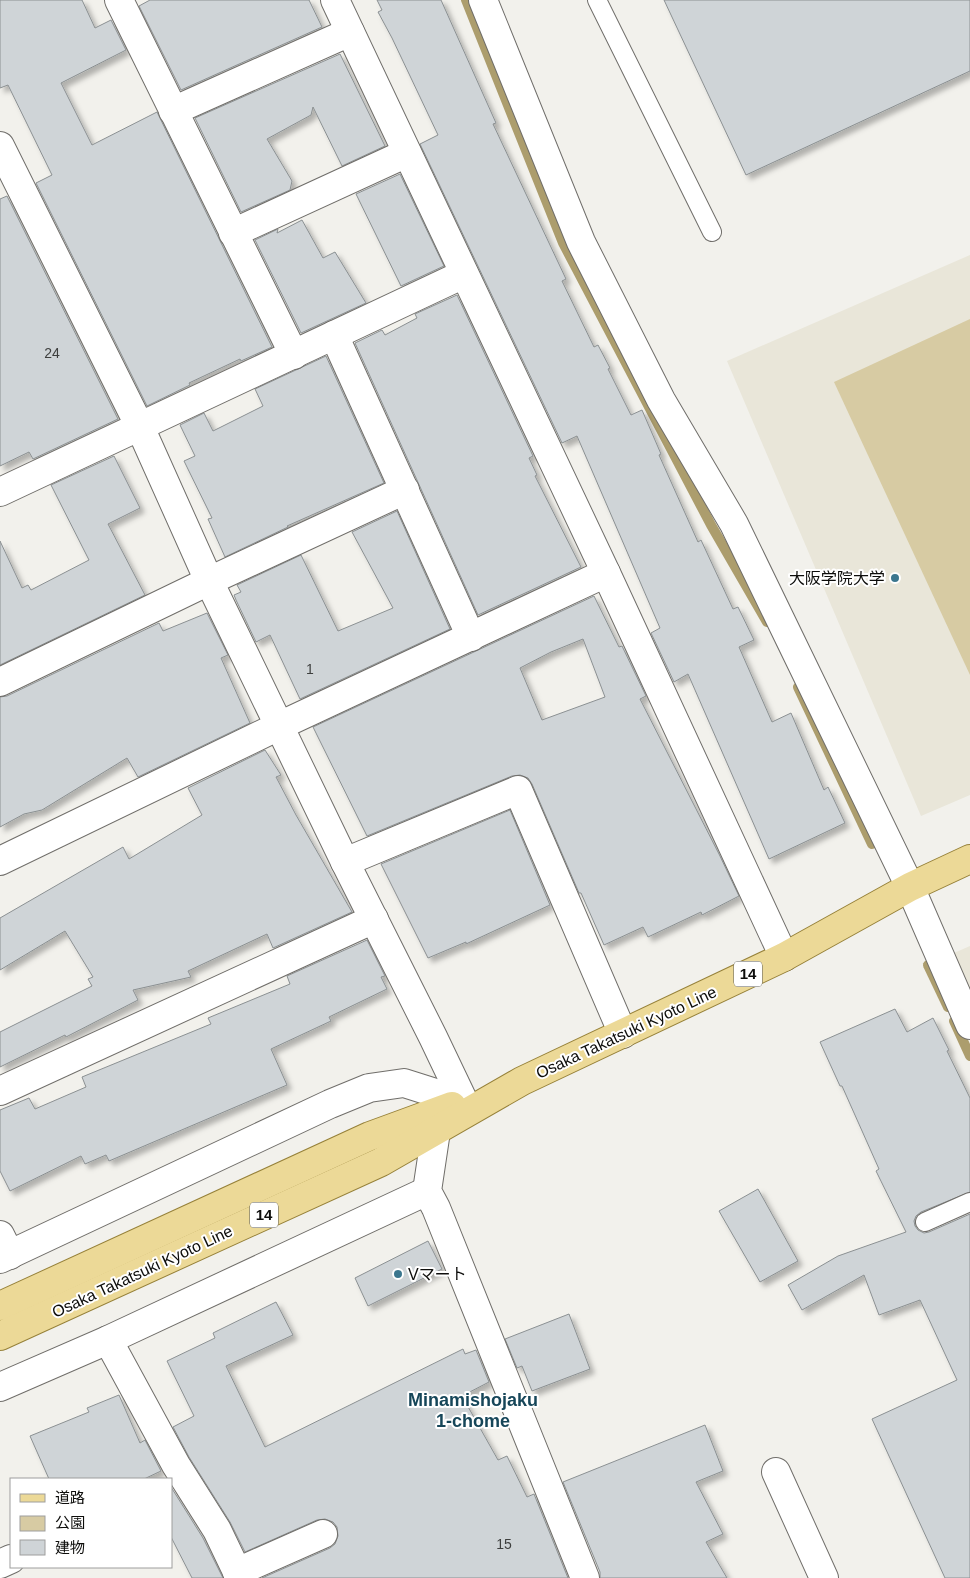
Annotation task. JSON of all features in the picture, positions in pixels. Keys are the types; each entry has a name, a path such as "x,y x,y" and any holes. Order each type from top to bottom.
{"main road":[{"name":"Osaka Takatsuki Kyoto Line","path":"0,1306 370,1136 522,1081 784,957 910,887 970,859"},
{"name":"Osaka Takatsuki Kyoto Line","path":"0,1336 381,1162 522,1081"}],"street":[{"path":"120,0 294,355"},
{"path":"334,0 606,573 784,957"},
{"path":"484,0 581,242 661,400 734,524 910,887 970,1025"},
{"path":"174,110 350,32"},
{"path":"0,146 140,427 209,581 464,1102"},
{"path":"234,233 407,153"},
{"path":"0,492 464,274"},
{"path":"334,336 471,637"},
{"path":"0,682 209,581 405,490"},
{"path":"0,861 280,726 606,573"},
{"path":"345,862 518,790 623,1034"},
{"path":"0,1091 374,919"},
{"path":"3,1250 369,1088 404,1083 464,1102"},
{"path":"436,1131 428,1191 585,1578"},
{"path":"0,1387 108,1340 428,1191"},
{"path":"108,1340 176,1466 217,1530 239,1575 323,1534"},
{"path":"776,1472 824,1578"}],"lane":[{"path":"596,0 712,232"},
{"path":"925,1222 970,1202"}],"shaded area":[{"name":"大阪学院大学","path":"970,255 970,795 921,816 727,361"},
{"path":"970,946 970,1008 947,956"}],"green space":[{"path":"970,319 970,675 834,382"}],"building":[{"path":"0,0 82,0 95,28 111,20 126,50 61,83 92,145 157,112 272,347 241,361 240,359 189,383 190,385 147,406 36,183 52,175 8,85 0,88"},
{"path":"150,0 309,0 322,27 181,90 139,6"},
{"path":"377,0 441,0 496,123 493,124 566,279 562,281 594,347 598,345 631,415 642,410 661,454 659,455 698,542 701,540 733,609 738,607 754,640 739,647 772,722 791,713 824,790 828,787 845,823 769,859 688,674 674,682 651,633 660,628 577,436 562,443 420,144 438,135 378,12 382,10"},
{"path":"664,0 970,0 970,71 746,175"},
{"path":"340,54 385,146 342,166 313,107 311,115 267,139 292,181 290,190 241,212 195,118"},
{"path":"400,174 444,266 401,286 356,194"},
{"path":"7,196 118,419 33,459 29,452 0,466 0,199"},
{"path":"302,220 323,258 335,252 366,303 301,333 255,240 278,229 277,233"},
{"path":"457,295 533,456 529,458 537,475 535,476 581,567 478,615 355,343 382,330 385,335 417,318 415,314"},
{"path":"326,356 384,483 287,526 225,557 208,519 212,518 184,461 195,456 180,425 204,413 213,431 263,406 255,389"},
{"path":"114,456 140,508 108,524 145,595 0,665 0,541 22,588 28,585 31,590 89,560 51,485"},
{"path":"397,511 450,629 300,699 270,635 256,642 234,595 241,592 237,585 301,555 338,631 393,608 352,532"},
{"path":"594,596 619,647 622,646 646,696 640,699 739,896 702,915 701,912 648,937 643,927 604,945 528,778 520,775 512,776 367,836 313,727","holes":["583,639 605,697 542,720 520,668 551,652"]},
{"path":"207,613 228,655 221,658 250,723 138,777 127,758 42,810 24,814 0,827 0,697 7,696 159,623 163,631"},
{"path":"265,750 281,775 276,777 296,815 352,912 273,948 267,934 188,971 191,977 133,990 138,1000 66,1037 65,1035 0,1067 0,1032 92,986 88,979 93,977 65,931 0,970 0,918 123,847 129,859 202,815 188,788"},
{"path":"510,810 550,905 466,944 466,942 428,958 381,864"},
{"path":"367,940 385,976 381,977 387,989 329,1017 331,1021 271,1049 287,1085 109,1161 106,1155 85,1164 81,1156 10,1191 0,1171 0,1110 29,1098 35,1109 86,1087 82,1077 211,1024 208,1018 290,984 287,976"},
{"path":"895,1009 907,1032 933,1018 970,1098 970,1192 921,1212 914,1221 918,1230 924,1233 970,1214 970,1578 945,1578 872,1419 957,1380 920,1300 879,1315 864,1275 802,1310 788,1285 838,1256 906,1232 876,1171 879,1169 820,1042"},
{"path":"758,1189 798,1261 760,1282 719,1211"},
{"name":"Vマート","path":"428,1241 442,1269 368,1306 355,1278"},
{"path":"276,1302 293,1335 226,1366 265,1447 463,1349 465,1354 476,1350 489,1382 462,1396 498,1460 507,1456 527,1497 534,1494 568,1578 262,1578 330,1548 335,1544 338,1536 337,1527 333,1522 325,1519 317,1520 245,1552 230,1522 189,1457 173,1427 194,1416 167,1361 215,1338 213,1333"},
{"path":"569,1314 590,1369 532,1391 522,1366 517,1368 505,1339"},
{"path":"119,1395 140,1443 145,1440 161,1471 146,1478 49,1478 30,1436 89,1412 87,1408"},
{"path":"705,1425 723,1471 696,1482 723,1534 706,1542 727,1578 600,1578 600,1572 563,1482"},
{"path":"172,1489 203,1538 223,1578 192,1578 172,1539"}],"waterway":[{"path":"466,0 563,243 711,525 767,622"},
{"path":"798,687 872,844"},
{"path":"928,965 948,1007"},
{"path":"954,1021 970,1056"}],"place":[{"name":"大阪学院大学","path":"895,578"},
{"name":"Vマート","path":"398,1274"}],"district":[{"name":"Minamishojaku 1-chome","path":"473,1410"}]}
